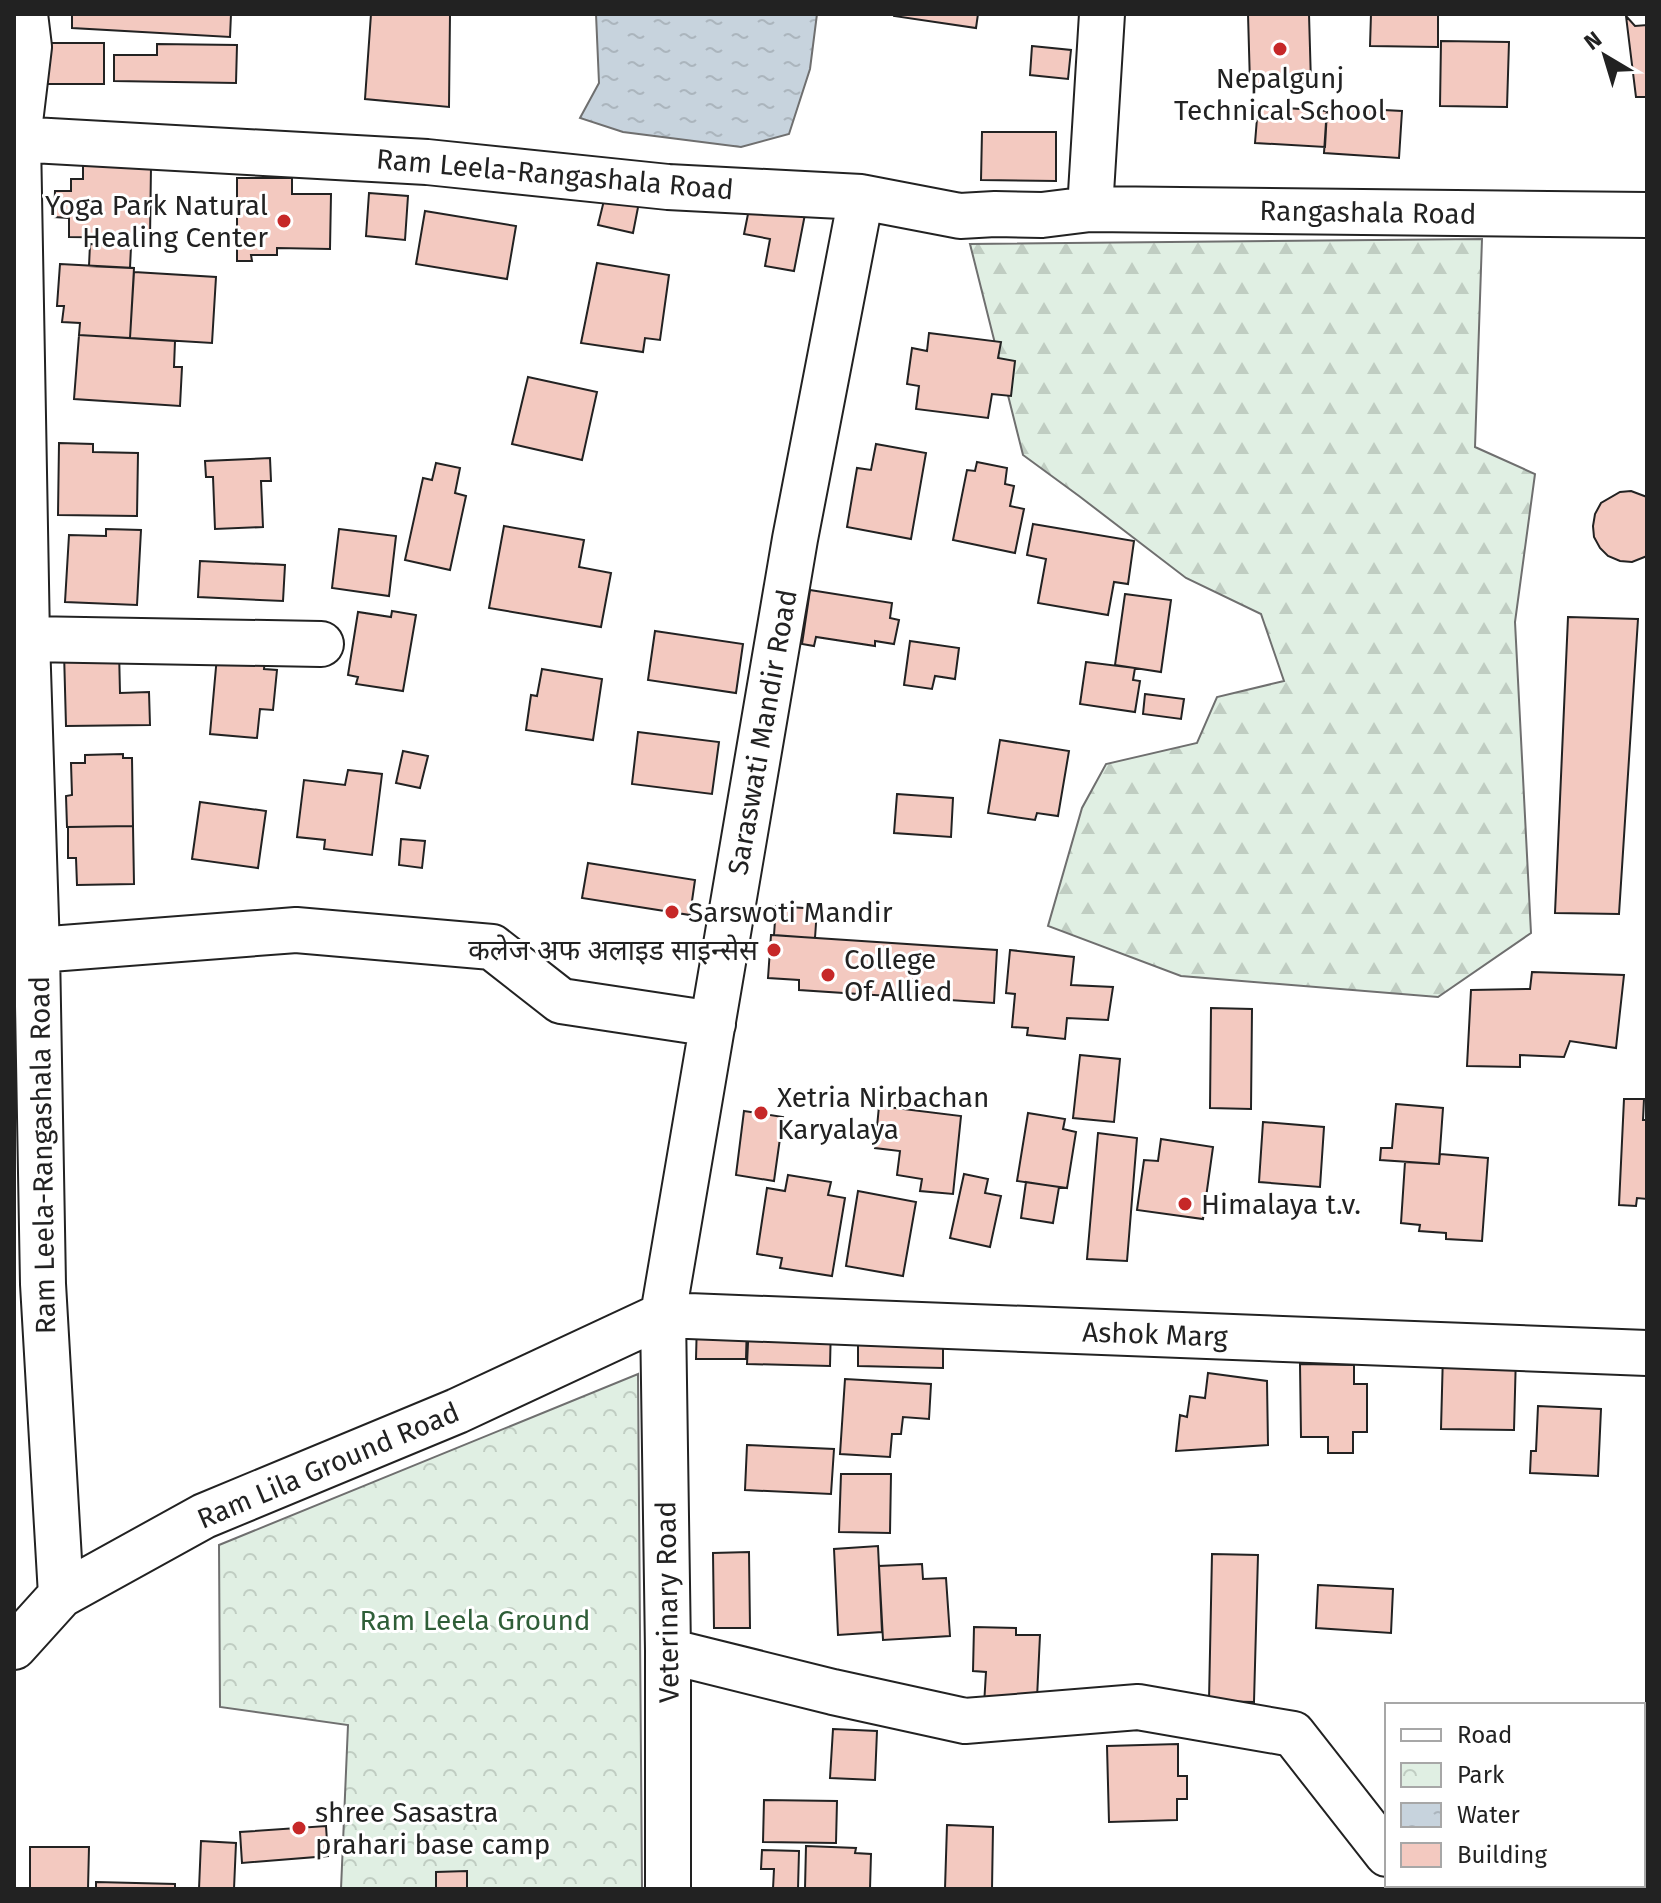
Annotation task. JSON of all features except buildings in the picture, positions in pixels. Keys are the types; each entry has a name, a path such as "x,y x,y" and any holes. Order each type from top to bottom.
{"street":[{"path":"16,139 29,47 25,14"},
{"path":"1090,209 1102,14"},
{"name":"Ram Leela-Rangashala Road","path":"61,1595 43,1284 16,139 427,162 668,187 861,197 960,216 1042,215 1090,209"},
{"name":"Saraswati Mandir Road","path":"663,1315 795,539 861,197"},
{"name":"Rangashala Road","path":"1090,209 1647,215"},
{"path":"27,639 321,644"},
{"path":"37,950 296,930 492,947 561,1001 713,1024"},
{"name":"Ram Lila Ground Road","path":"14,1647 61,1595 204,1516 457,1411 663,1315"},
{"name":"Ashok Marg","path":"663,1315 1647,1353"},
{"name":"Veterinary Road","path":"663,1315 668,1889"},
{"path":"668,1651 965,1721 1138,1707 1293,1734 1385,1851"}],"green space":[{"path":"1482,239 1475,447 1535,474 1515,622 1531,933 1438,997 1181,976 1048,926 1082,808 1106,764 1197,743 1217,697 1284,681 1261,614 1186,578 1023,455 970,244"},
{"name":"Ram Leela Ground","path":"638,1374 642,1889 341,1889 348,1725 220,1707 219,1545"}],"water":[{"path":"596,14 817,14 810,69 789,134 741,147 623,132 580,118 599,83"}],"place":[{"name":"Nepalgunj Technical School","path":"1280,49"},
{"name":"Yoga Park Natural Healing Center","path":"284,221"},
{"name":"Sarswoti Mandir","path":"672,912"},
{"name":"कलेज अफ अलाइड साइन्सेस","path":"774,950"},
{"name":"College Of Allied","path":"828,975"},
{"name":"Xetria Nirbachan Karyalaya","path":"761,1113"},
{"name":"Himalaya t.v.","path":"1185,1204"},
{"name":"shree Sasastra prahari base camp","path":"299,1828"}]}
